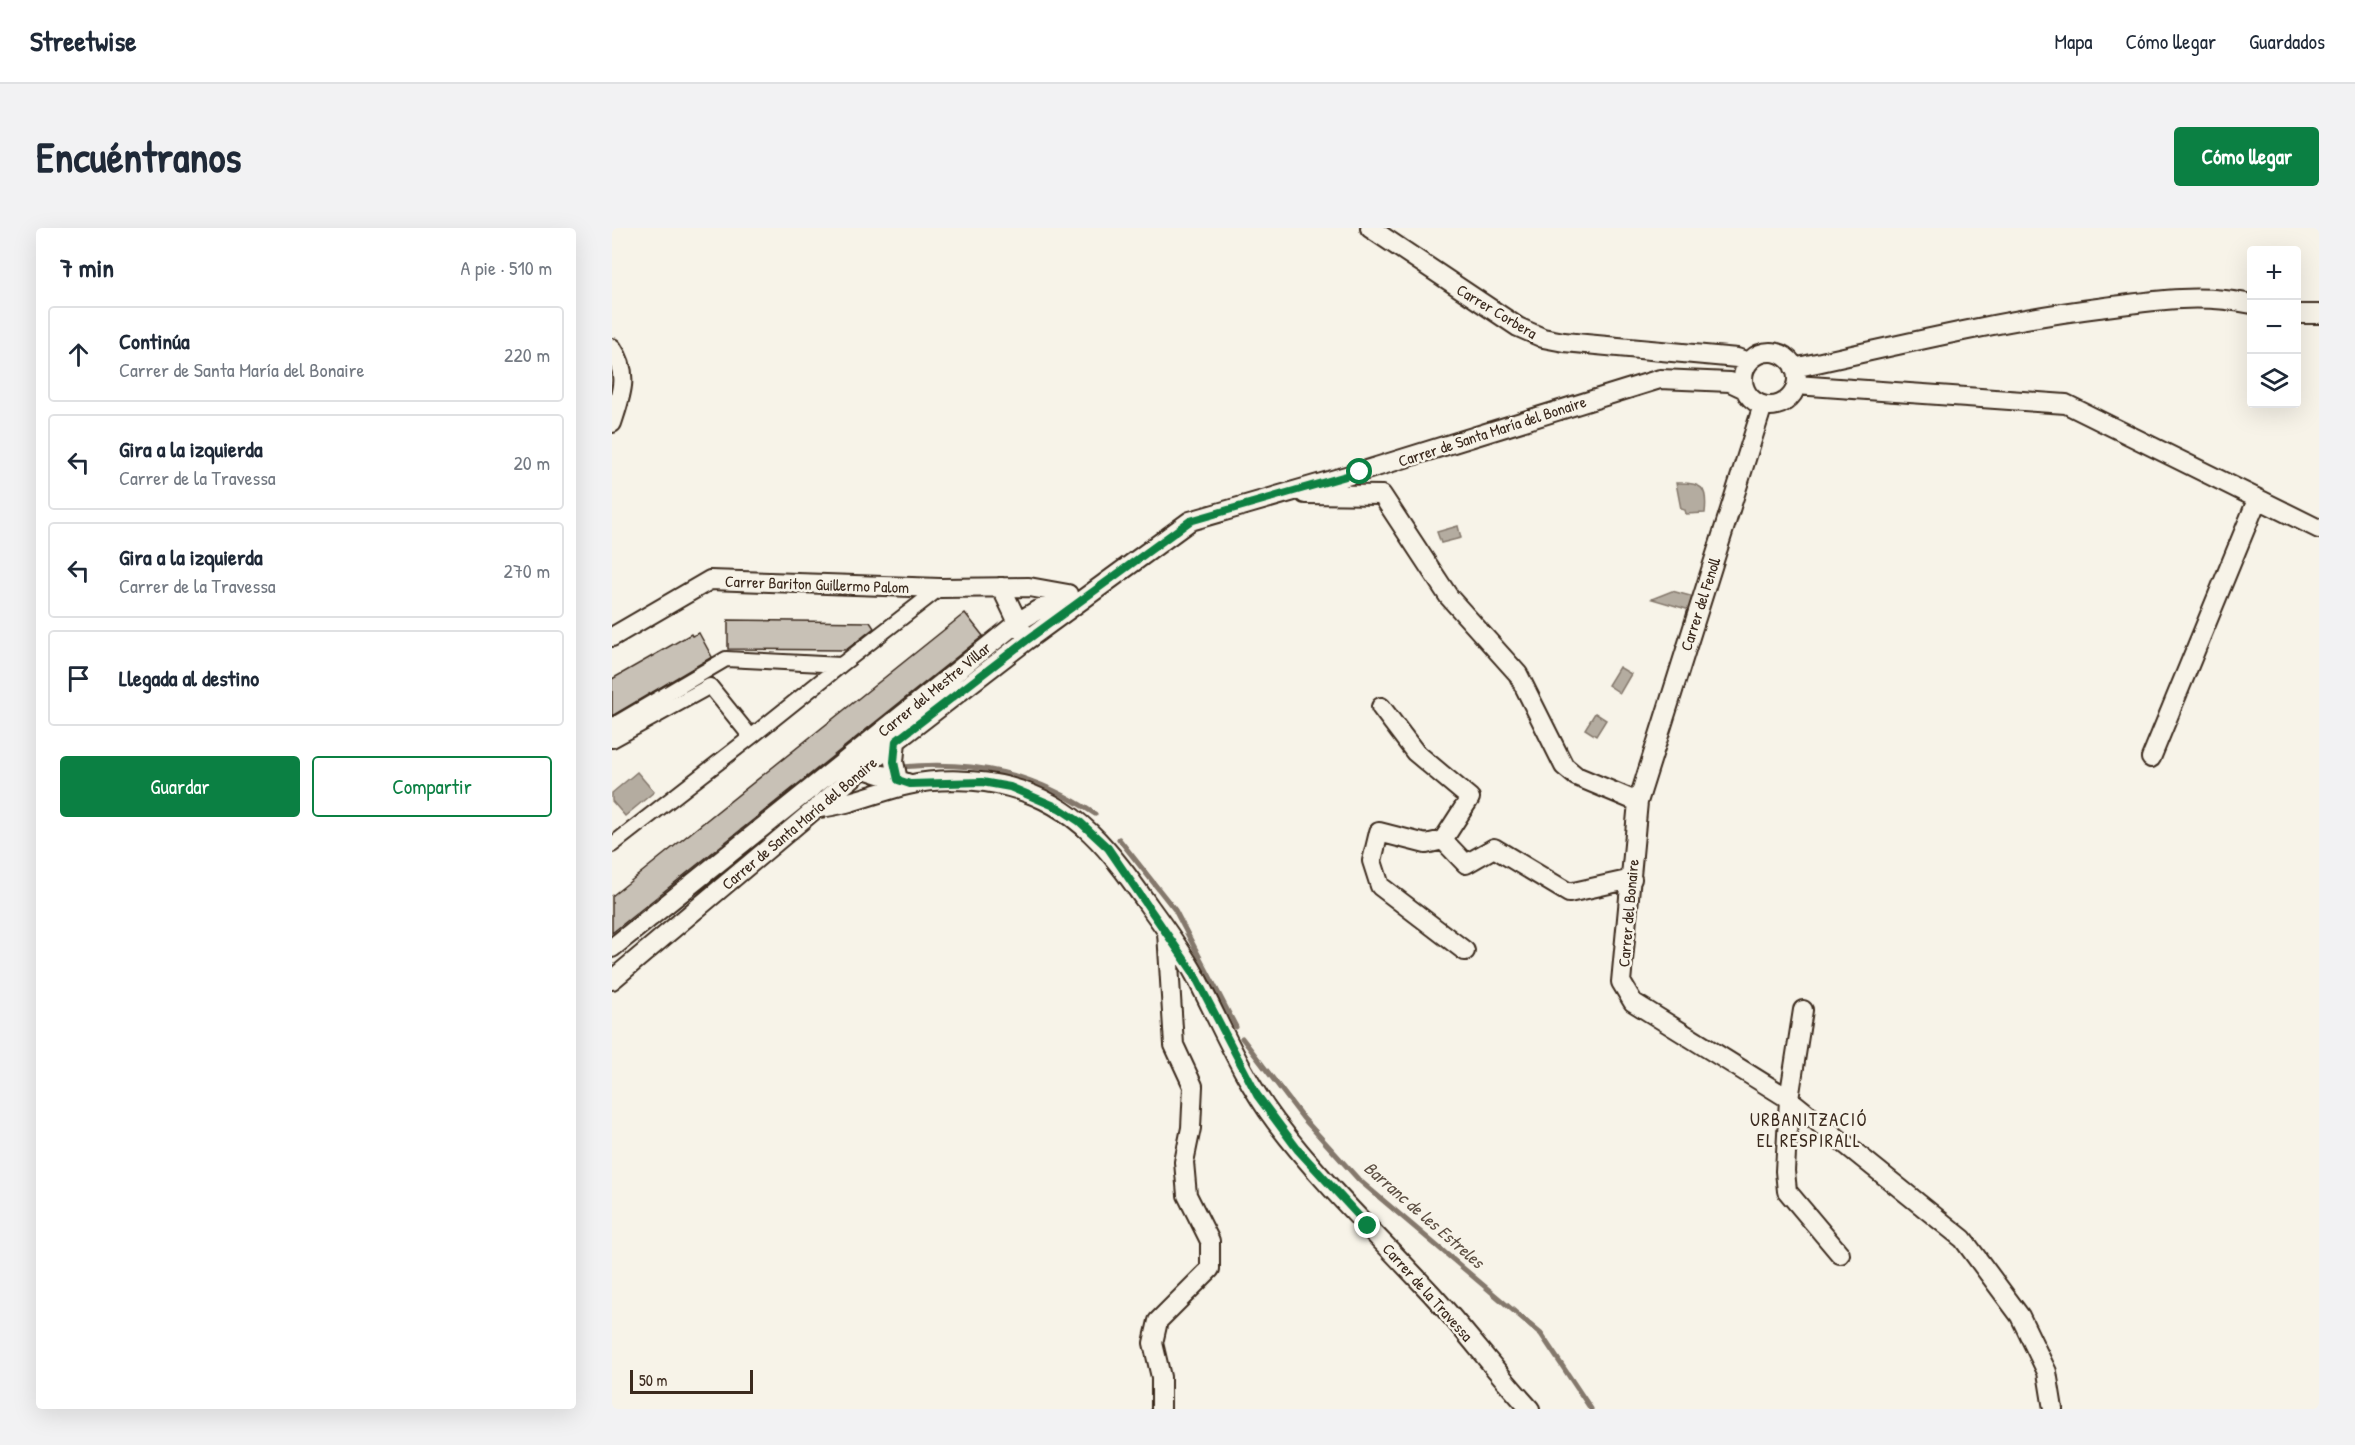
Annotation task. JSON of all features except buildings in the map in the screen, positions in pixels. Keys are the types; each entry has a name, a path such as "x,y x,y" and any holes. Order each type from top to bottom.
{"street":[{"name":"Carrer Corbera","path":"1370,228 1518,327 1543,338 1564,342 1737,358 1748,362"},
{"path":"1795,376 2033,316 2163,299 2218,297 2247,303"},
{"path":"2301,314 2319,314"},
{"path":"612,348 620,360 624,380 612,423"},
{"path":"1770,352 1786,358 1795,376 1787,399 1772,405 1755,402 1744,389 1744,371 1748,362 1754,357 1770,352"},
{"path":"1795,376 2066,404 2319,529"},
{"name":"Carrer de Santa María del Bonaire","path":"612,980 896,741 1027,640 1190,521 1381,466 1660,379 1730,382 1744,389"},
{"name":"Carrer del Fenoll","path":"1638,802 1763,405"},
{"path":"1281,494 1382,495 1449,597 1518,674 1564,766 1576,776 1638,802"},
{"path":"2151,758 2257,500"},
{"name":"Carrer Bariton Guillermo Palom","path":"612,637 710,580 940,588 1029,587 1086,596"},
{"path":"1001,587 1027,640"},
{"path":"612,845 940,588"},
{"name":"Carrer del Mestre Villar","path":"612,948 1018,622 1064,594"},
{"path":"612,726 726,659 842,665"},
{"path":"612,740 710,686 751,737"},
{"path":"1381,707 1415,752 1470,798 1443,840 1426,843 1379,832 1372,861 1380,886 1465,951"},
{"path":"896,741 894,762 904,782"},
{"path":"861,771 878,794"},
{"name":"Carrer de la Travessa","path":"861,771 904,782 1001,785 1059,808 1080,822 1108,848 1193,972 1257,1095 1275,1121 1298,1150 1429,1291 1530,1409"},
{"name":"Carrer de la Travessa","path":"819,808 844,806 904,782"},
{"name":"Carrer del Bonaire","path":"1638,802 1622,982 1633,1002 1789,1099 1963,1239 1976,1253 2020,1316 2047,1372 2053,1409"},
{"path":"1443,840 1466,864 1494,848 1569,893 1632,879"},
{"path":"1161,1409 1161,1377 1153,1343 1158,1321 1210,1269 1210,1241 1187,1195 1184,1162 1191,1128 1193,1086 1174,1045 1167,931"},
{"path":"1803,1010 1789,1099 1785,1172 1787,1191 1840,1254"}],"shaded area":[{"path":"1676,483 1697,485 1701,488 1705,497 1705,513 1686,514 1685,510 1681,509"},
{"path":"1458,526 1461,538 1441,543 1437,532"},
{"path":"1672,591 1694,597 1690,610 1652,599"},
{"path":"1619,667 1631,674 1620,693 1608,685"},
{"path":"1595,713 1606,720 1596,736 1585,729"},
{"path":"637,772 654,792 625,816 612,801 612,793"}],"waterway":[{"name":"Barranc de les Estreles","path":"901,767 954,766 1002,772 1049,788 1095,814"},
{"name":"Barranc de les Estreles","path":"1119,839 1175,910 1236,1027"},
{"name":"Barranc de les Estreles","path":"1242,1038 1303,1118 1359,1180 1541,1334 1591,1409"}],"district":[{"name":"URBANITZACIÓ EL RESPIRALL","path":"1809,1130"}],"route":[{"path":"1360,472 1190,521 1027,640 896,741 894,762 898,780 910,784 982,782 1010,787 1059,808 1080,822 1108,848 1193,972 1226,1041 1257,1095 1298,1150 1368,1226"}]}
